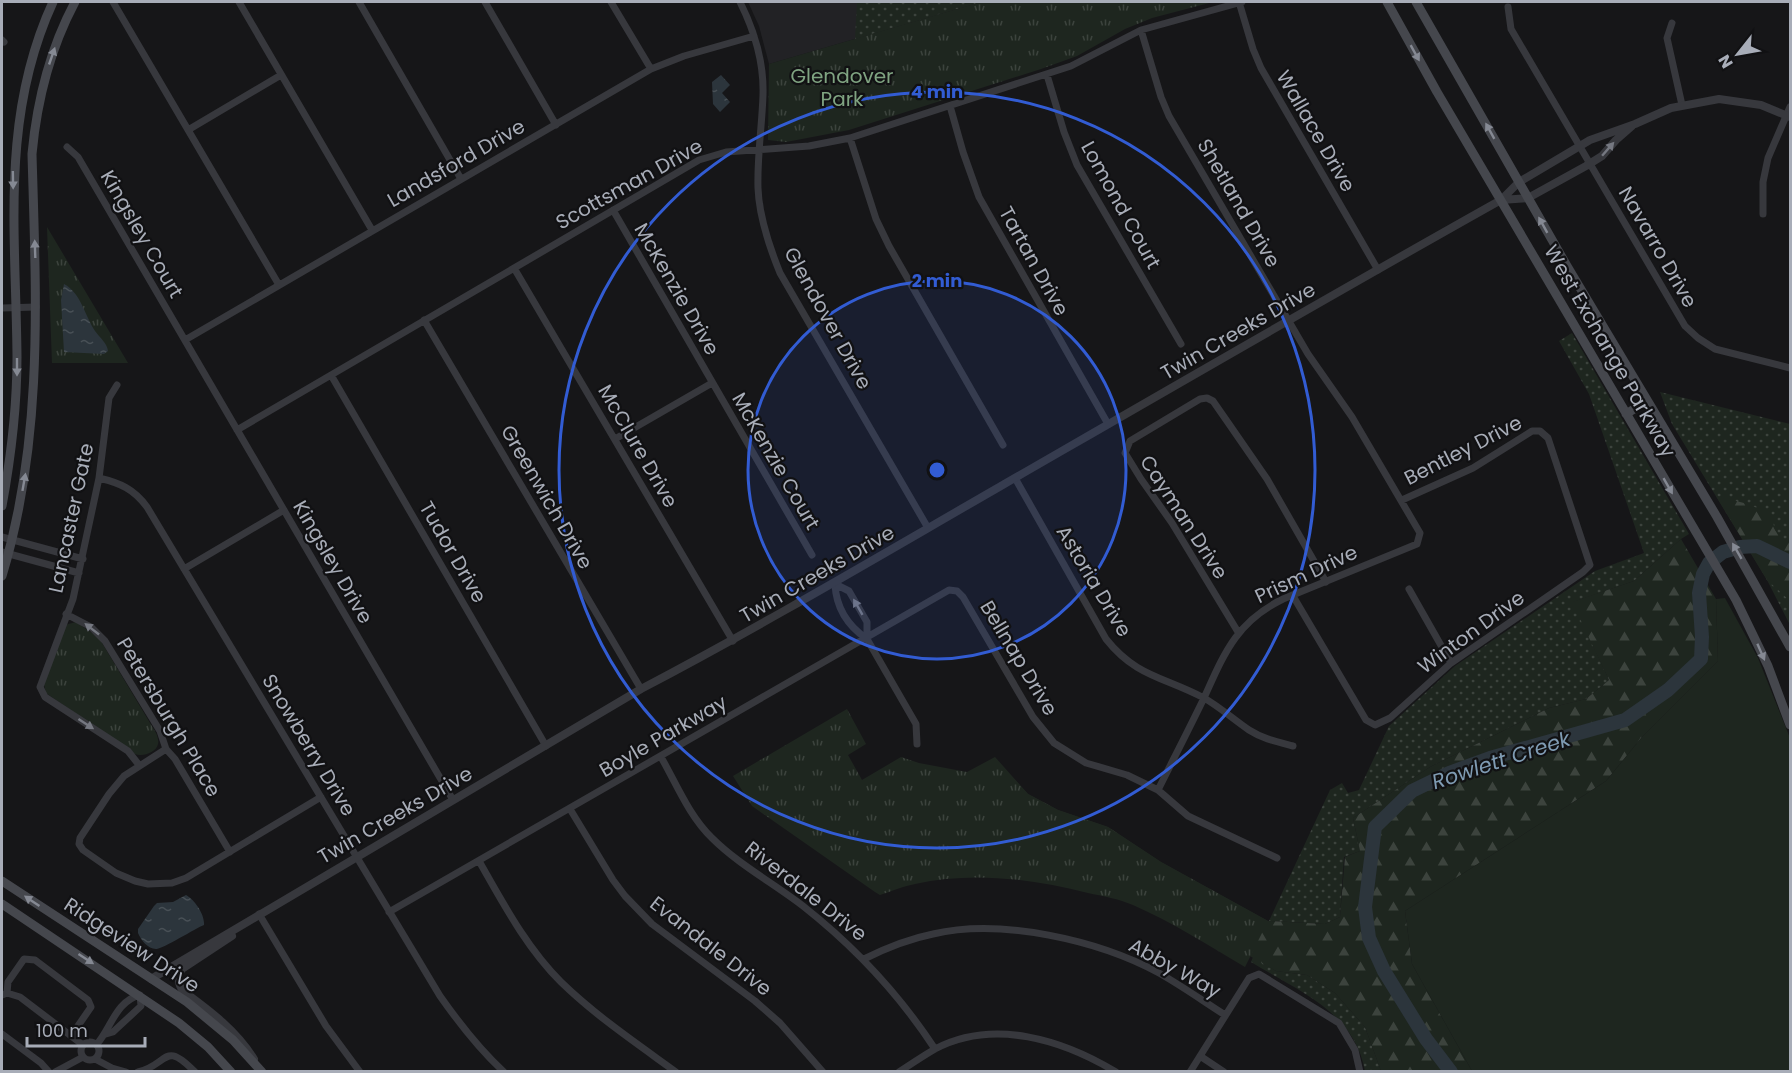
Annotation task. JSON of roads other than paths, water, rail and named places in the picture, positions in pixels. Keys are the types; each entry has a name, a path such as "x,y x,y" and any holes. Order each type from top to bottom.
{"main road":[{"path":"2,506 10,463 15,410 16,308 12,168 15,127 27,68 40,29 53,2"},
{"path":"2,576 5,553 12,539 22,493 35,382 36,307 32,154 34,133 47,71 61,31 75,2"},
{"name":"West Exchange Parkway","path":"1387,2 1736,600 1768,666 1791,725"},
{"name":"West Exchange Parkway","path":"1416,2 1791,647"},
{"path":"1626,414 1647,401"},
{"name":"Ridgeview Drive","path":"2,881 187,1002 218,1027 262,1071"},
{"name":"Ridgeview Drive","path":"2,904 140,995 194,1035 231,1071"},
{"path":"140,995 152,979"}],"street":[{"path":"113,2 279,285"},
{"path":"239,2 372,230"},
{"path":"359,2 461,179"},
{"path":"485,2 556,125"},
{"path":"611,2 651,69"},
{"name":"Glendover Drive","path":"740,2 754,36 762,78 758,189 771,249 780,273 928,528"},
{"name":"Scottsman Drive","path":"237,430 699,160 726,152 809,146 850,138 1047,75 1082,62 1141,30 1241,2"},
{"name":"Wallace Drive","path":"1241,2 1253,49 1261,68 1378,270"},
{"name":"Navarro Drive","path":"1508,7 1511,29 1685,326 1715,349 1791,368"},
{"path":"1672,23 1667,38 1682,105"},
{"name":"Shetland Drive","path":"1141,30 1169,116 1308,354 1352,417 1402,500 1419,530 1420,537"},
{"name":"Landsford Drive","path":"185,340 651,69 684,56 754,36"},
{"path":"188,130 281,75"},
{"name":"Lomond Court","path":"1047,75 1064,132 1077,165 1181,344"},
{"name":"Twin Creeks Drive","path":"152,979 641,689 835,584 1108,424 1501,200 1519,182 1590,140 1635,124 1658,112 1682,105 1719,99 1761,105 1789,113"},
{"name":"Tartan Drive","path":"950,106 963,152 980,197 1108,424"},
{"path":"1763,214 1764,173 1771,150 1789,113"},
{"name":"Twin Creeks Drive","path":"1501,200 1528,198 1591,164 1604,155 1616,140 1635,124"},
{"path":"850,138 876,219 889,246 1003,445"},
{"name":"Kingsley Court","path":"67,147 78,157 185,340"},
{"name":"McKenzie Drive","path":"613,210 712,383"},
{"name":"McClure Drive","path":"514,268 733,641"},
{"path":"2,308 36,307"},
{"name":"Greenwich Drive","path":"424,320 641,689"},
{"name":"Kingsley Drive","path":"185,340 453,800"},
{"name":"Tudor Drive","path":"331,375 546,746"},
{"path":"615,440 712,383"},
{"name":"McKenzie Court","path":"712,383 812,555"},
{"name":"Lancaster Gate","path":"117,385 110,398 99,478 73,599 41,680 40,689 48,700 128,751 139,765"},
{"name":"Cayman Drive","path":"1238,633 1172,523 1126,457 1126,448 1130,441 1200,399 1211,399 1267,479 1326,582"},
{"name":"Bentley Drive","path":"1402,500 1473,468 1532,431 1540,431 1548,438 1590,565"},
{"name":"Snowberry Drive","path":"99,478 128,487 140,497 451,1011 488,1057 504,1071"},
{"name":"Astoria Drive","path":"1015,478 1113,647 1128,662 1145,673 1204,698 1251,731 1267,739 1293,746"},
{"path":"184,569 284,510"},
{"path":"2,537 82,559"},
{"name":"Prism Drive","path":"1158,790 1204,698 1224,652 1246,623 1268,607 1417,544 1420,537"},
{"path":"5,553 79,573"},
{"name":"Winton Drive","path":"1293,596 1366,720 1372,724 1379,724 1390,718 1451,663 1590,565"},
{"path":"835,584 836,599 853,629 867,639 916,724 917,744"},
{"path":"835,584 849,591 855,601 867,622 867,639"},
{"path":"1409,589 1451,663"},
{"name":"Boyle Parkway","path":"389,912 944,593 954,590"},
{"name":"Bellnap Drive","path":"954,590 963,597 1033,717 1054,743 1086,764 1127,775 1158,790 1188,816 1277,858"},
{"name":"Petersburgh Place","path":"66,614 91,627 105,642 160,731 166,748 175,759 230,852"},
{"path":"166,748 139,765 115,785 80,838 79,844 83,850 116,873 135,882 172,883 186,878 321,797"},
{"name":"Riverdale Drive","path":"661,756 688,806 711,837 825,924 864,959 917,1021 935,1049"},
{"name":"Evandale Drive","path":"570,809 613,880 638,910 652,924 755,1001 780,1023 823,1071"},
{"path":"479,861 524,935 560,981 606,1022 676,1071"},
{"path":"262,1071 244,1044 222,1021 183,991 178,980 182,969 240,931 256,916 326,1026 360,1071"},
{"name":"Abby Way","path":"864,959 900,943 955,930 992,929 1058,936 1115,953 1159,973 1226,1015"},
{"path":"71,1035 91,1007 88,1000 35,960 24,959 8,982 4,994 20,997 83,1045"},
{"path":"1191,1071 1249,978 1255,974 1262,975 1339,1023 1355,1050 1360,1071"},
{"path":"97,1044 129,998 140,995 141,1006 113,1032 106,1034"},
{"path":"2,1034 50,1071"},
{"path":"899,1071 935,1049 971,1037 992,1034 1036,1038 1058,1044 1116,1071"},
{"path":"83,1045 97,1044"},
{"path":"82,1057 88,1060 95,1059 100,1053 97,1044"},
{"path":"82,1057 83,1045"},
{"path":"140,1071 167,1056 175,1055 183,1059 195,1071"},
{"path":"1200,1056 1224,1071"},
{"path":"56,1071 82,1057"},
{"path":"95,1059 111,1070 126,1071"}],"water":[{"path":"721,75 730,85 722,93 730,102 720,112 713,104 712,82"},
{"path":"64,284 75,293 95,331 106,345 108,351 104,354 64,352 61,300"},
{"path":"186,895 199,908 204,925 159,948 153,949 148,946 139,936 138,929 154,906 157,903 173,902"}],"waterway":[{"name":"Rowlett Creek","path":"1451,1072 1426,1039 1384,971 1369,938 1365,907 1375,827 1412,791 1449,773 1490,758 1625,720 1668,690 1701,659 1699,593 1703,574 1709,563 1723,552 1740,547 1757,546 1790,562"}],"park label":[{"name":"Glendover Park","path":"842,88"}]}
